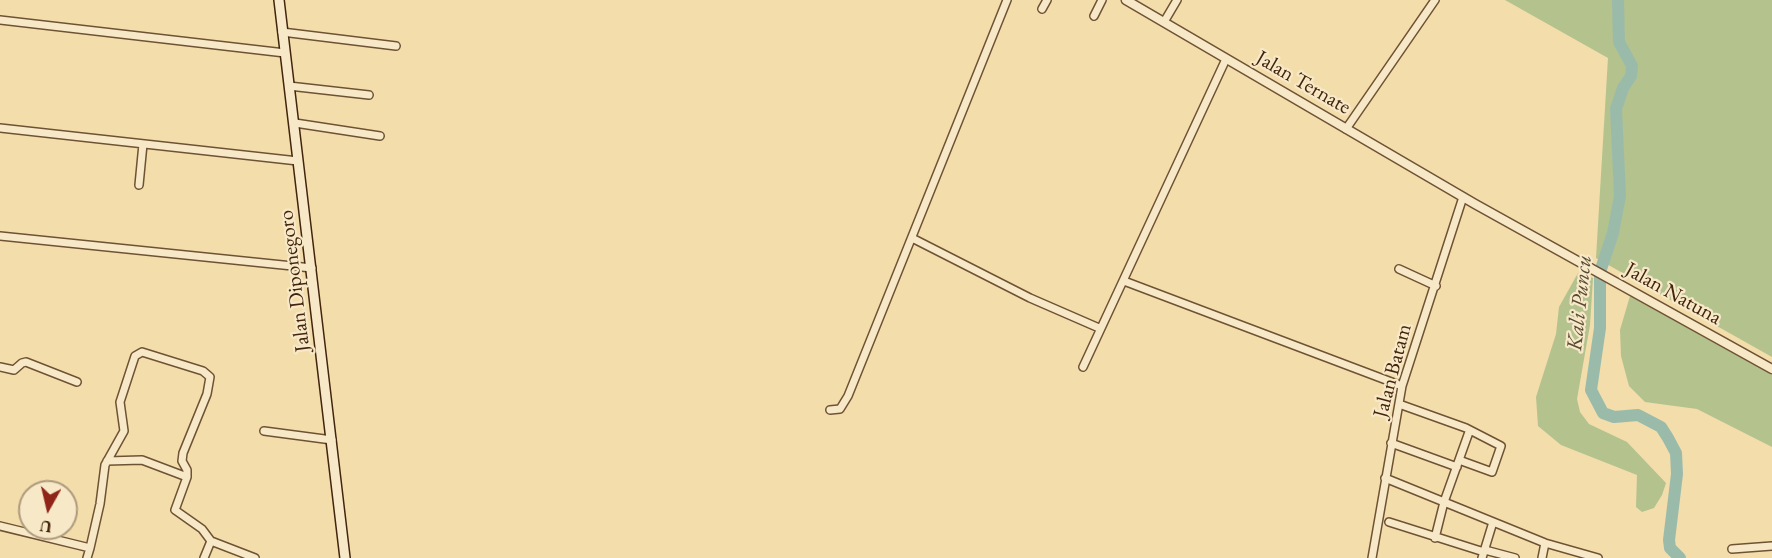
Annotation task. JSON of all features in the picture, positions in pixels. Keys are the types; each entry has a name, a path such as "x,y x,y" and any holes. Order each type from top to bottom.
{"main road":[{"name":"Jalan Diponegoro","path":"279,0 345,558"}],"street":[{"path":"830,410 840,409 848,396 1007,0"},
{"path":"1042,9 1047,0"},
{"path":"1094,16 1102,0"},
{"name":"Jalan Ternate","path":"1126,0 1137,3 1164,22 1462,197"},
{"path":"1164,22 1177,0"},
{"path":"1346,129 1432,1"},
{"path":"0,20 285,53"},
{"path":"282,32 396,46"},
{"path":"1083,367 1227,59"},
{"path":"289,86 369,95"},
{"path":"295,123 380,136"},
{"path":"0,128 298,160"},
{"path":"139,185 143,144"},
{"name":"Jalan Natuna","path":"1462,197 1772,369"},
{"name":"Jalan Batam","path":"1372,558 1384,478 1402,386 1436,286 1462,197"},
{"path":"0,236 312,268"},
{"path":"912,238 1030,298 1100,328"},
{"path":"1399,268 1436,286"},
{"path":"1124,281 1402,386"},
{"path":"87,558 107,460 124,431 120,402 135,356 142,352 203,371 210,377 207,394 183,453 182,460 187,470 187,477 176,512 194,522 211,541 255,558"},
{"path":"0,366 14,370 26,362 77,382"},
{"path":"1391,443 1494,471 1501,446 1469,432 1466,428 1399,404"},
{"path":"264,431 332,440"},
{"path":"1435,538 1444,502 1469,432"},
{"path":"107,460 142,460 187,477"},
{"path":"1384,478 1545,543 1596,558"},
{"path":"1389,522 1484,554 1515,558"},
{"path":"1484,554 1493,522"},
{"path":"0,526 90,548"},
{"path":"204,558 211,541"},
{"path":"1542,558 1545,543"},
{"path":"1732,549 1772,546"}],"green space":[{"path":"1505,0 1772,0 1772,357 1596,258 1608,58"},
{"path":"1578,273 1593,278 1590,325 1577,399 1580,412 1589,424 1627,442 1666,483 1654,508 1642,512 1636,507 1637,475 1561,445 1538,426 1536,397 1556,334 1559,307"},
{"path":"1630,296 1772,375 1772,447 1697,409 1645,402 1629,386 1621,356 1620,330"}],"waterway":[{"name":"Kali Puncu","path":"1618,0 1619,42 1632,66 1631,76 1623,88 1616,109 1620,196 1613,233 1600,272 1600,328 1591,390 1603,413 1614,417 1638,415 1661,427 1676,453 1677,474 1669,540 1670,548 1680,558"}]}
